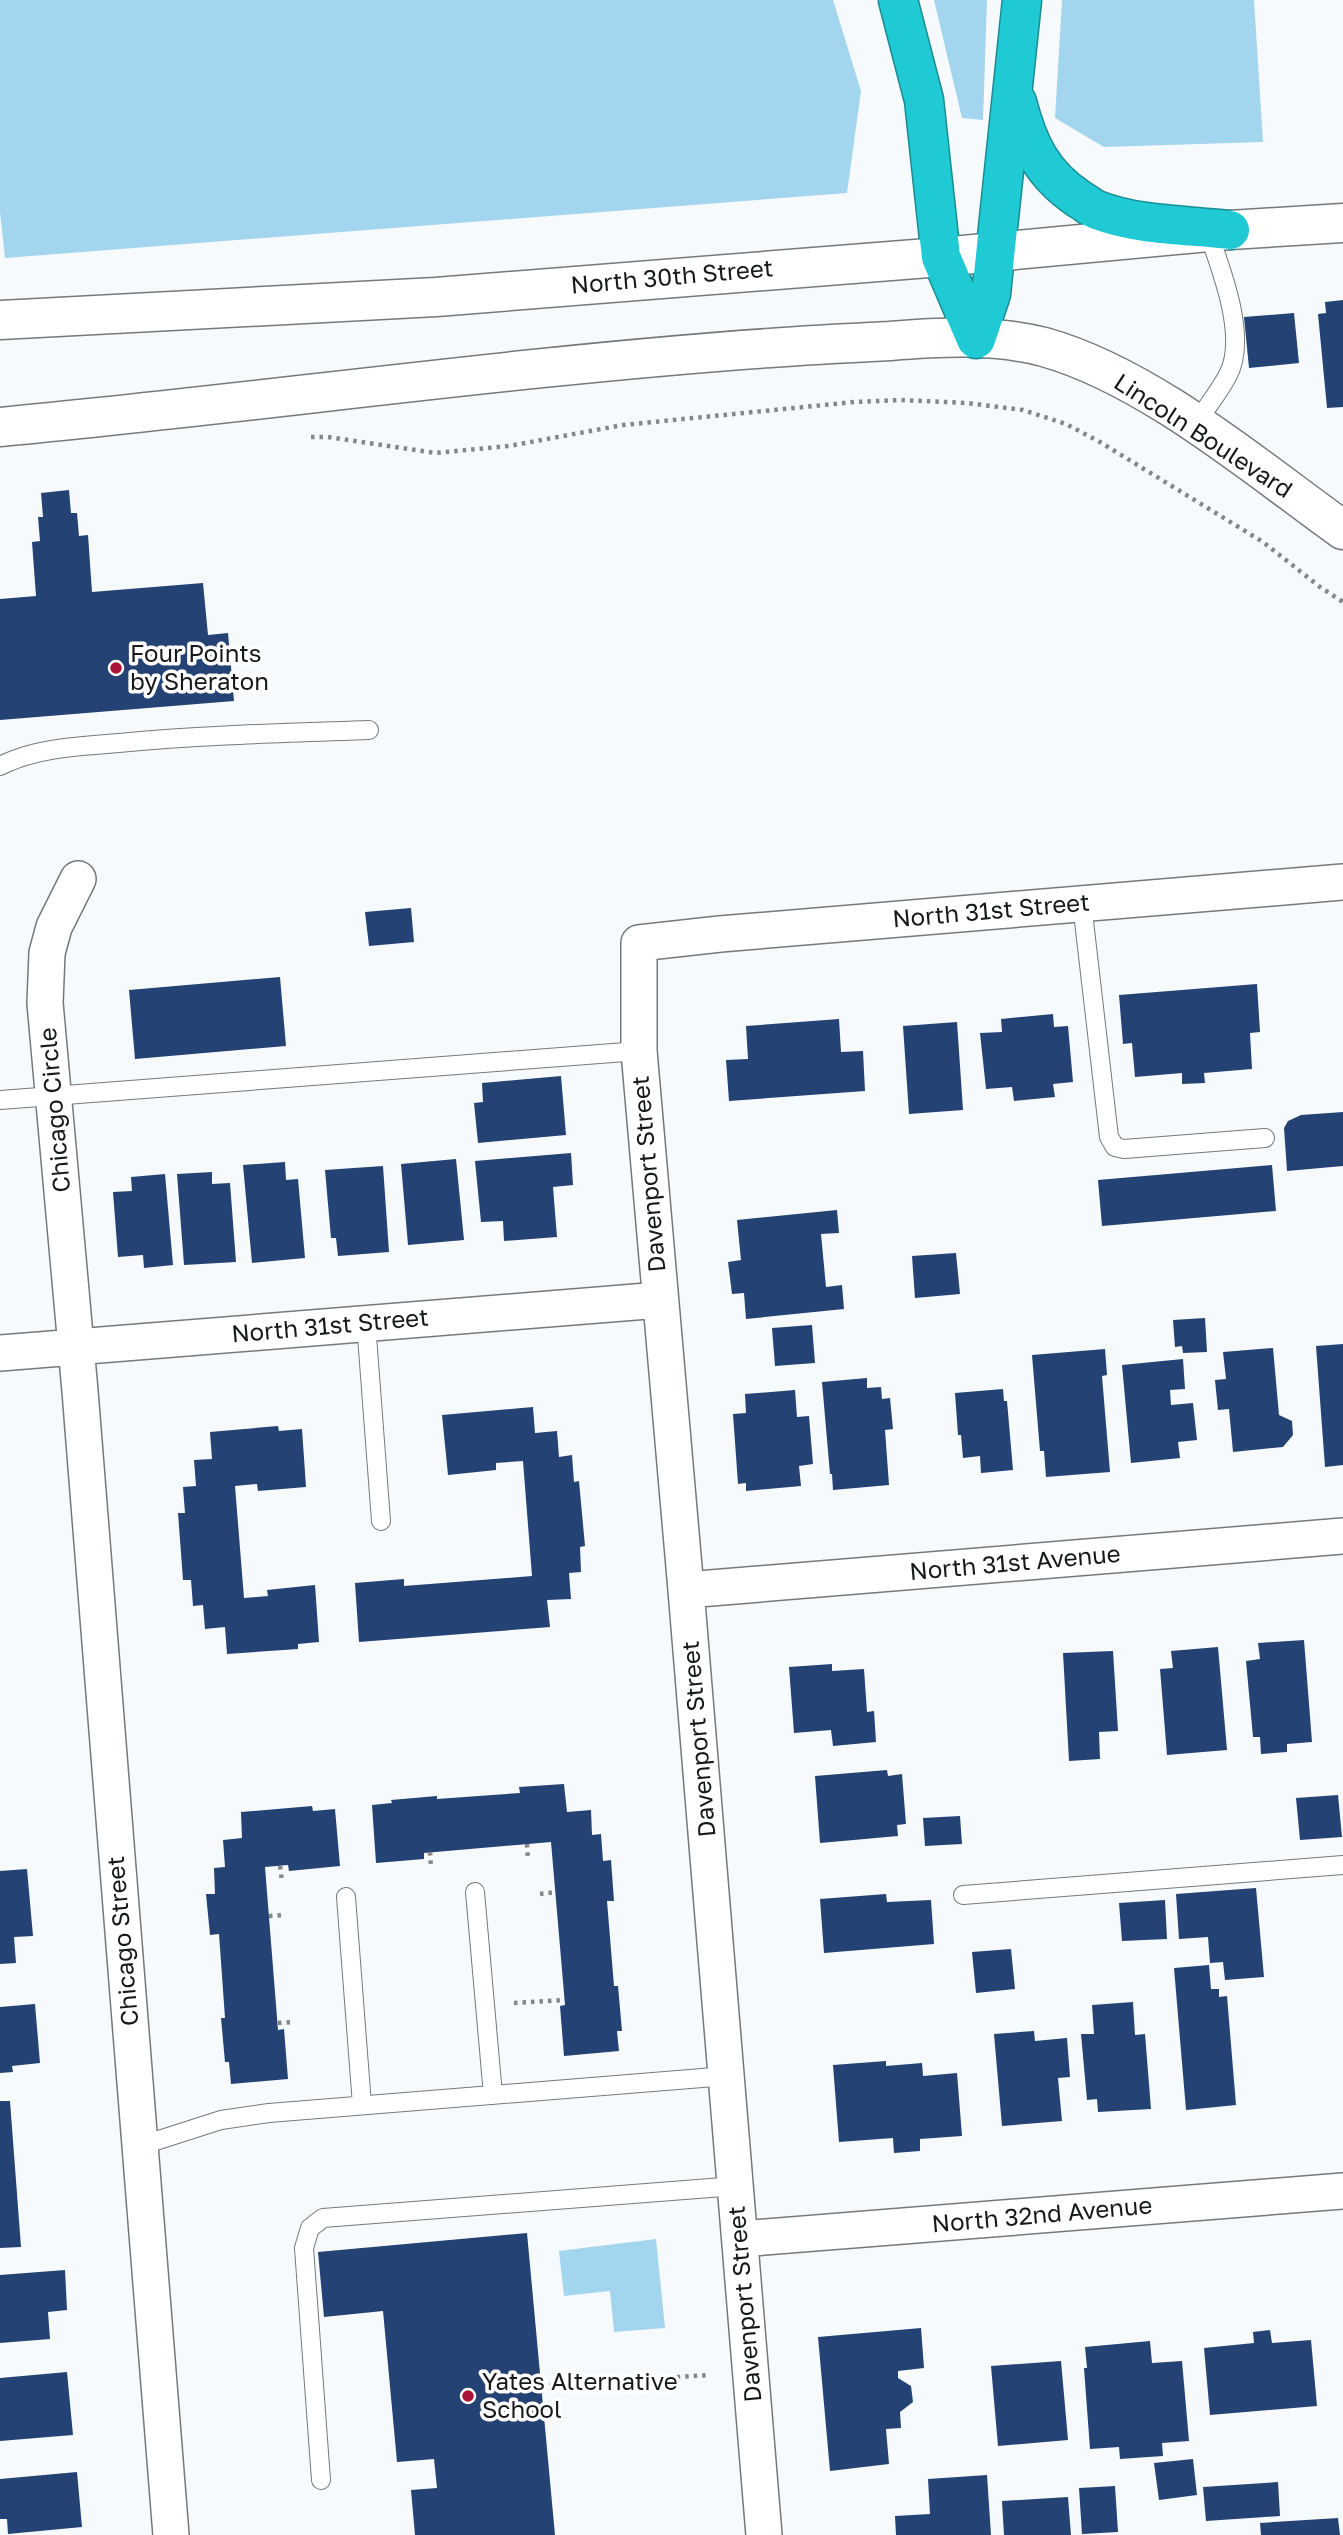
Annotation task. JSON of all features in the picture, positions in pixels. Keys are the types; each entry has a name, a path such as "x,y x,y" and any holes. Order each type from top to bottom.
{"highway":[{"path":"898,0 924,100 941,257 976,339"},
{"path":"976,339 991,294 1023,0"},
{"path":"1013,87 1024,132 1040,162 1064,188 1096,210 1135,219 1219,231"}],"main road":[{"name":"North 30th Street","path":"0,320 436,297 941,257 1219,231 1343,223"},
{"path":"0,427 150,414 647,356 926,338 976,339"},
{"name":"Lincoln Boulevard","path":"976,339 1010,340 1043,347 1087,362 1150,395 1343,530"}],"street":[{"name":"Chicago Circle","path":"76,1346 45,1003 47,953 54,927 78,879"},
{"name":"North 31st Street","path":"639,943 1343,882"},
{"name":"Davenport Street","path":"639,943 639,1051 764,2535"},
{"name":"North 31st Street","path":"0,1353 660,1300"},
{"name":"Chicago Street","path":"76,1346 171,2535"},
{"name":"North 31st Avenue","path":"686,1590 1343,1536"},
{"name":"North 32nd Avenue","path":"740,2239 1343,2191"}],"lane":[{"path":"1195,425 1229,373 1234,355 1233,316 1222,269 1219,231"},
{"path":"0,766 20,756 100,744 187,736 369,730"},
{"path":"1082,904 1109,1137 1115,1147 1124,1149 1265,1138"},
{"path":"0,1100 639,1051"},
{"path":"366,1323 381,1521"},
{"path":"963,1895 1343,1865"},
{"path":"475,1892 493,2095"},
{"path":"346,1897 362,2105"},
{"path":"140,2146 221,2120 269,2113 727,2076"},
{"path":"321,2480 304,2248 310,2228 323,2218 736,2186"}],"path":[{"path":"306,437 328,437 435,453 509,446 623,425 854,402 901,400 967,403 1023,410 1066,424 1100,442 1263,542 1343,602"},
{"path":"527,1844 528,1860"},
{"path":"430,1852 431,1868"},
{"path":"280,1866 282,1881"},
{"path":"540,1894 556,1892"},
{"path":"269,1916 285,1915"},
{"path":"549,2001 565,2000"},
{"path":"278,2023 293,2022"},
{"path":"541,2386 709,2375"}],"shaded area":[{"path":"0,0 833,0 861,91 847,193 5,258 0,212"},
{"path":"934,0 987,0 983,120 962,118"},
{"path":"1062,0 1254,0 1263,142 1104,147 1055,118"},
{"path":"656,2239 665,2328 614,2332 610,2291 564,2296 559,2251"}],"building":[{"path":"1343,300 1343,407 1327,408 1318,314 1326,313 1325,302"},
{"path":"1294,313 1299,363 1249,368 1244,317"},
{"name":"Four Points by Sheraton","path":"69,490 71,513 77,513 79,536 88,535 92,592 203,583 208,635 228,633 234,701 0,720 0,599 36,596 32,542 40,541 38,517 43,517 41,493"},
{"path":"411,908 414,942 369,946 365,912"},
{"path":"280,977 286,1046 135,1059 129,990"},
{"path":"1257,984 1260,1032 1250,1033 1252,1069 1204,1073 1205,1083 1182,1084 1182,1073 1135,1077 1132,1043 1123,1044 1119,995"},
{"path":"1053,1014 1054,1027 1068,1026 1073,1082 1053,1084 1055,1097 1014,1101 1012,1087 986,1089 980,1033 1002,1032 1001,1019"},
{"path":"839,1019 841,1052 863,1051 865,1091 729,1101 726,1060 748,1059 746,1026"},
{"path":"957,1022 963,1110 909,1114 903,1026"},
{"path":"561,1076 566,1135 478,1143 474,1103 483,1102 482,1083"},
{"path":"1343,1112 1343,1166 1287,1171 1284,1128 1288,1121 1301,1115"},
{"path":"571,1153 573,1185 553,1187 557,1237 504,1241 503,1221 481,1222 475,1161"},
{"path":"456,1159 464,1240 408,1245 401,1164"},
{"path":"285,1162 286,1180 298,1179 305,1258 252,1263 243,1165"},
{"path":"1272,1165 1276,1211 1102,1226 1098,1180"},
{"path":"383,1166 389,1252 338,1256 336,1238 331,1238 325,1170"},
{"path":"212,1172 212,1184 230,1183 236,1262 184,1265 177,1174"},
{"path":"165,1174 173,1265 144,1268 143,1255 118,1257 113,1192 132,1191 131,1177"},
{"path":"837,1210 839,1233 821,1234 826,1287 842,1285 844,1309 746,1319 744,1293 732,1294 728,1262 741,1260 737,1220"},
{"path":"956,1253 960,1294 915,1298 912,1256"},
{"path":"1205,1318 1207,1352 1183,1353 1182,1346 1175,1347 1173,1320"},
{"path":"812,1325 815,1363 775,1366 772,1328"},
{"path":"1343,1344 1343,1465 1325,1467 1316,1346"},
{"path":"1273,1348 1279,1415 1292,1421 1293,1435 1283,1447 1233,1452 1229,1409 1218,1410 1215,1380 1226,1379 1223,1352"},
{"path":"1105,1349 1107,1375 1102,1376 1110,1472 1046,1477 1044,1451 1040,1451 1032,1355"},
{"path":"1183,1359 1185,1389 1170,1390 1171,1405 1193,1403 1197,1440 1178,1442 1180,1458 1131,1463 1122,1365"},
{"path":"867,1378 867,1388 881,1387 882,1399 890,1398 893,1429 885,1430 889,1485 833,1490 822,1382"},
{"path":"1003,1389 1004,1401 1007,1401 1013,1470 981,1473 980,1456 963,1458 961,1435 958,1435 955,1393"},
{"path":"795,1390 797,1417 809,1416 813,1464 799,1466 801,1486 746,1491 746,1483 738,1484 733,1414 746,1413 745,1394"},
{"path":"533,1407 535,1433 557,1431 559,1457 572,1455 574,1482 579,1481 585,1546 580,1547 581,1572 569,1573 571,1599 547,1600 550,1627 359,1642 355,1583 404,1579 404,1586 532,1576 523,1461 496,1463 496,1470 448,1475 442,1415"},
{"path":"278,1426 279,1431 302,1429 306,1487 258,1491 257,1484 235,1486 244,1598 268,1596 267,1590 315,1585 319,1642 298,1644 298,1649 227,1654 225,1627 205,1629 203,1605 193,1606 191,1580 183,1580 178,1513 185,1513 183,1487 196,1486 194,1460 212,1459 210,1432"},
{"path":"1304,1640 1312,1742 1287,1744 1287,1752 1261,1754 1260,1737 1253,1737 1246,1661 1260,1659 1258,1643"},
{"path":"1218,1647 1227,1750 1167,1755 1160,1669 1173,1668 1171,1651"},
{"path":"1113,1651 1118,1731 1099,1732 1100,1759 1069,1761 1063,1653"},
{"path":"832,1664 832,1671 864,1669 867,1712 874,1711 876,1742 833,1746 831,1730 794,1733 789,1667"},
{"path":"887,1770 888,1776 902,1774 906,1824 897,1825 898,1836 820,1843 815,1776"},
{"path":"564,1784 567,1812 591,1810 592,1835 601,1834 603,1861 611,1860 614,1901 607,1901 614,1986 618,1986 622,2031 617,2031 619,2051 564,2056 560,2006 565,2005 551,1842 424,1853 424,1859 376,1863 372,1805 392,1803 391,1800 437,1796 437,1799 520,1793 519,1787"},
{"path":"1338,1795 1342,1837 1300,1840 1296,1798"},
{"path":"312,1806 313,1811 335,1809 340,1866 289,1871 288,1865 265,1867 278,2030 284,2029 288,2079 231,2084 229,2062 225,2062 221,2018 225,2018 219,1934 210,1935 206,1894 215,1894 214,1868 225,1867 223,1840 242,1838 241,1812"},
{"path":"960,1816 962,1844 925,1846 923,1818"},
{"path":"27,1869 33,1936 14,1937 16,1963 0,1964 0,1871"},
{"path":"1256,1888 1264,1977 1225,1980 1223,1962 1210,1963 1208,1937 1179,1939 1176,1894"},
{"path":"886,1894 887,1902 931,1900 934,1944 824,1953 820,1899"},
{"path":"1165,1900 1167,1939 1122,1941 1119,1903"},
{"path":"1011,1949 1015,1989 976,1993 972,1952"},
{"path":"1209,1965 1211,1989 1219,1989 1219,1997 1227,1996 1236,2105 1186,2110 1174,1968"},
{"path":"1133,2002 1135,2035 1145,2034 1151,2109 1098,2112 1097,2099 1087,2100 1081,2034 1094,2034 1092,2005"},
{"path":"35,2004 40,2063 12,2066 13,2072 0,2073 0,2007"},
{"path":"1034,2031 1035,2041 1067,2038 1070,2077 1058,2078 1062,2121 1002,2126 994,2034"},
{"path":"886,2061 886,2066 922,2063 923,2076 957,2073 962,2136 920,2139 920,2151 894,2153 893,2138 839,2142 833,2065"},
{"path":"0,2101 10,2101 21,2247 0,2248"},
{"path":"527,2233 555,2535 415,2535 411,2490 437,2488 434,2459 397,2462 383,2311 324,2317 318,2252"},
{"path":"65,2270 67,2310 48,2312 50,2339 0,2343 0,2275"},
{"path":"921,2328 924,2368 898,2371 898,2378 911,2386 913,2402 900,2412 901,2428 886,2429 889,2464 830,2471 818,2337"},
{"path":"1270,2330 1272,2343 1311,2340 1317,2406 1210,2415 1204,2348 1254,2343 1253,2332"},
{"path":"1150,2341 1152,2363 1182,2361 1189,2441 1162,2443 1163,2456 1120,2459 1119,2447 1090,2449 1085,2347"},
{"path":"1061,2361 1068,2440 998,2446 991,2366"},
{"path":"67,2372 73,2435 0,2441 0,2378"},
{"path":"1193,2459 1197,2495 1159,2500 1154,2463"},
{"path":"77,2472 82,2527 8,2534 7,2519 0,2519 0,2479"},
{"path":"987,2475 991,2535 896,2535 895,2516 930,2514 928,2479"},
{"path":"1278,2482 1280,2516 1206,2521 1203,2487"},
{"path":"1115,2486 1118,2532 1082,2534 1079,2488"},
{"path":"1068,2497 1071,2535 1004,2535 1002,2501"},
{"path":"1338,2518 1340,2535 1261,2535 1260,2523"}],"place":[{"name":"Four Points by Sheraton","path":"116,668"},
{"name":"Yates Alternative School","path":"468,2396"}]}
